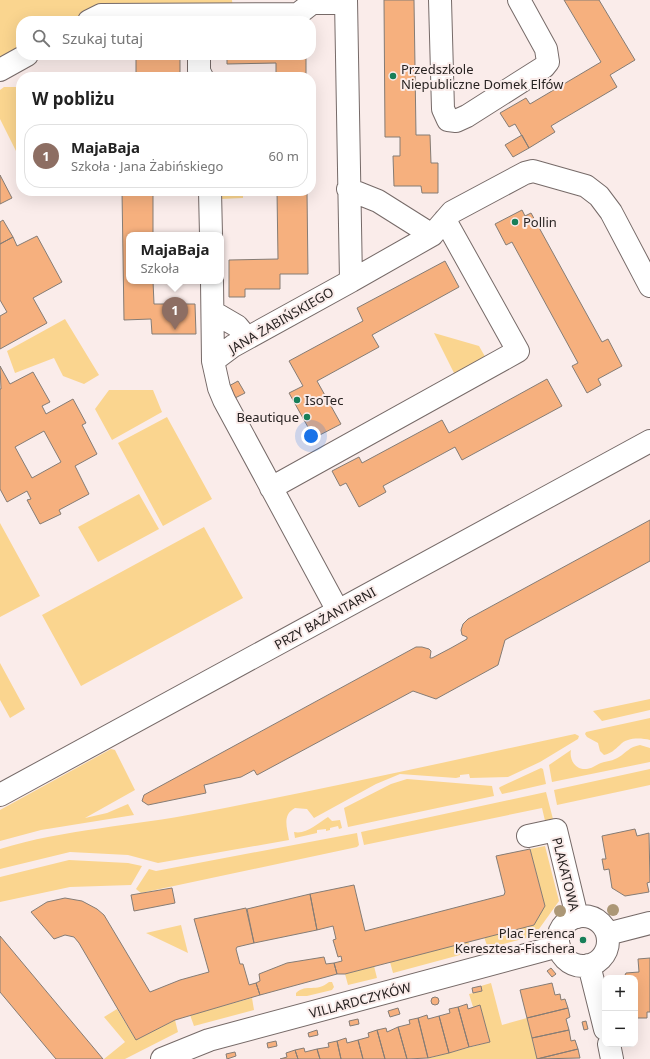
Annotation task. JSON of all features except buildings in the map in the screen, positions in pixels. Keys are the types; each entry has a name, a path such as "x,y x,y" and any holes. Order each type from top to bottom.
{"street":[{"path":"440,0 441,90 443,109 448,120 456,121 467,116 544,67 548,62 546,49 519,0"},
{"path":"231,16 298,14 312,3 346,1 350,281"},
{"path":"99,16 150,16"},
{"path":"0,70 18,60"},
{"path":"199,60 200,72"},
{"name":"JANA ŻABIŃSKIEGO","path":"213,361 247,338 350,281 438,227 452,212 525,173 533,171 586,186 599,196 611,212 650,286"},
{"path":"271,488 518,351 438,227 348,189"},
{"path":"210,196 211,232"},
{"path":"212,284 213,361 219,388 224,400 338,611"},
{"path":"213,312 237,326 247,338"},
{"name":"PRZY BAŻANTARNI","path":"0,795 650,441"},
{"name":"PLAKATOWA","path":"528,836 556,830 577,917"},
{"path":"577,917 593,918 600,922 607,934 608,943 602,957 589,965 581,965 567,960 559,946 561,931 565,924 577,917"},
{"path":"607,934 650,923"},
{"name":"VILLARDCZYKÓW","path":"162,1059 209,1040 559,946"},
{"path":"589,965 602,1017"},
{"path":"610,1047 612,1059"}],"shaded area":[{"path":"0,0 232,0 233,9 98,9 85,16 16,16 16,53 0,61"},
{"path":"4,87 16,87 16,151 0,119 0,90"},
{"path":"220,196 243,196 243,198 220,199"},
{"path":"65,319 99,375 84,384 63,376 54,358 15,373 7,351"},
{"path":"434,333 479,346 487,360 456,377"},
{"path":"109,390 153,390 162,412 112,440 95,409"},
{"path":"167,417 212,499 163,526 118,443"},
{"path":"139,494 159,529 98,562 78,527"},
{"path":"0,523 40,596 0,617"},
{"path":"204,527 243,598 81,686 42,615"},
{"path":"0,663 25,709 10,718 0,700"},
{"path":"650,699 650,710 602,721 593,711"},
{"path":"650,718 650,740 630,739 604,755 600,751 598,743 587,737 585,734 586,732"},
{"path":"575,734 579,736 578,739 540,762 508,777 470,778 469,774 460,775 460,777 456,778 400,774 376,784 314,818 307,809 295,808 288,814 286,822 289,840 158,863 128,855 70,852 0,869 0,849 25,842 74,832 174,817 246,804"},
{"path":"640,745 650,748 650,762 552,782 549,765 571,750 571,757 576,766 586,769 614,759 631,748"},
{"path":"111,749 115,750 135,790 85,818 107,813 128,804 134,815 41,830 0,841 0,810"},
{"path":"541,768 543,769 546,784 502,794 499,788 500,787"},
{"path":"650,769 650,785 557,805 554,790"},
{"path":"407,779 492,786 494,796 348,827 344,808 391,784"},
{"path":"546,792 554,823 546,825 542,808 364,845 361,832"},
{"path":"328,817 332,821 340,820 342,828 339,829 338,826 330,828 330,830 326,831 326,829 317,830 317,833 295,838 294,832 303,832"},
{"path":"357,833 359,845 357,847 141,893 136,889 149,869 156,871"},
{"path":"545,846 559,901 534,936 488,948 484,937 538,915 545,906 530,849"},
{"path":"69,860 128,863 142,866 131,885 70,887 0,902 0,877"},
{"path":"181,925 188,953 146,933"},
{"path":"468,941 471,952 393,973 390,962"},
{"path":"374,966 377,978 348,985 345,974"},
{"path":"332,982 334,987 332,990 307,996 296,996 296,993 300,990 320,987"},
{"path":"491,983 502,1025 527,1018 537,1059 426,1059 490,1042 480,1006 473,1007 469,994 482,991 481,986"},
{"path":"252,998 254,1010 194,1026 190,1015"},
{"path":"117,1009 136,1040 175,1020 178,1032 125,1059 104,1059 125,1042 104,1017"}],"place":[{"name":"Przedszkole Niepubliczne Domek Elfów","path":"393,76"},
{"name":"Pollin","path":"515,222"},
{"name":"MajaBaja","path":"175,330"},
{"name":"IsoTec","path":"297,400"},
{"name":"Beautique","path":"307,417"},
{"name":"Plac Ferenca Keresztesa-Fischera","path":"583,940"}]}
